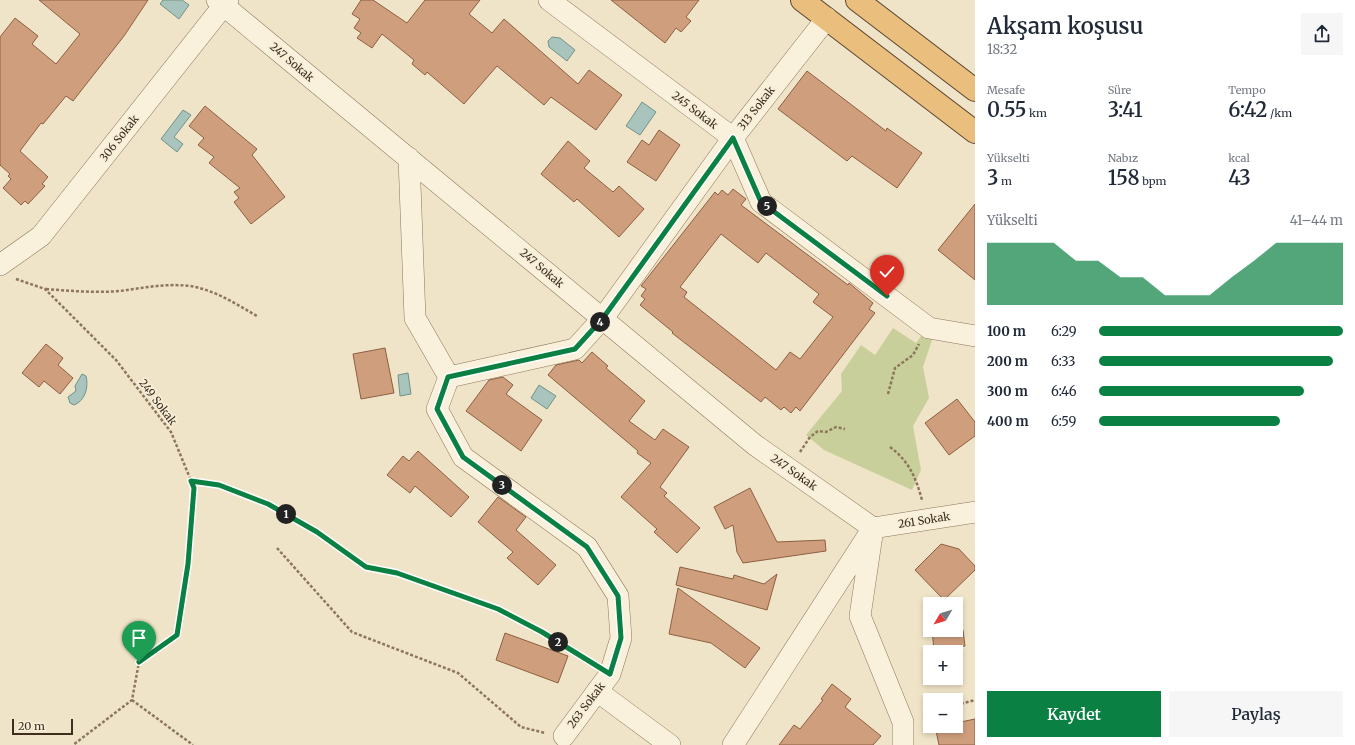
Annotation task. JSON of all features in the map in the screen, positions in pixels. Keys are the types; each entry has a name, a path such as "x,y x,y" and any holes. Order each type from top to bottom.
{"highway":[{"path":"802,0 828,18 975,132"},
{"path":"858,0 975,90"}],"street":[{"name":"245 Sokak","path":"549,0 733,138 761,202 929,328 975,336"},
{"name":"247 Sokak","path":"223,2 755,445 874,528"},
{"name":"306 Sokak","path":"6,271 41,236 223,2"},
{"name":"313 Sokak","path":"603,318 733,138 828,18"},
{"path":"410,158 415,318 448,377 575,349 603,318"},
{"name":"263 Sokak","path":"448,377 437,409 463,457 587,547 618,596 621,638 610,674 564,736"},
{"name":"261 Sokak","path":"874,528 975,512"},
{"path":"733,745 874,528"},
{"path":"874,528 860,616 903,722 903,745"},
{"path":"597,691 670,745"}],"path":[{"name":"249 Sokak","path":"6,271 45,289 116,360 171,432 194,488 188,564 177,635 139,662 132,700"},
{"path":"45,289 82,292 120,290 151,285 190,286 223,296 257,316"},
{"path":"888,394 895,368 913,355 929,328"},
{"path":"788,469 810,437 818,431 826,432 836,427 845,429"},
{"path":"890,447 900,454 915,476 928,520"},
{"path":"191,481 219,485 268,504 317,532 366,567 397,573 498,609 542,632 610,674"},
{"path":"277,548 352,632 458,673 521,727 564,736"},
{"path":"72,745 132,700 193,745"},
{"path":"963,703 975,700"}],"green space":[{"path":"893,328 916,343 927,328 934,334 923,367 929,398 913,426 921,470 912,490 824,450 806,435 842,391 841,374 861,345 875,355"}],"water":[{"path":"163,0 182,0 189,5 179,19 160,4"},
{"path":"552,37 560,38 575,50 567,61 549,47 548,41"},
{"path":"642,102 656,112 640,135 626,126"},
{"path":"183,110 191,115 174,137 183,144 177,152 161,139"},
{"path":"408,373 411,394 400,396 398,375"},
{"path":"82,374 86,376 87,380 85,393 81,400 74,405 70,403 68,397 76,391 75,386"},
{"path":"539,385 556,396 547,409 531,398"}],"building":[{"path":"39,0 148,0 124,36 73,101 66,96 43,124 41,123 20,151 48,177 42,184 45,186 28,204 25,201 21,205 3,188 11,179 8,176 10,174 0,165 0,37 15,18 38,36 32,44 56,64 80,34"},
{"path":"361,0 373,0 407,23 425,0 480,0 469,14 492,33 504,19 578,84 589,70 622,95 596,130 551,97 544,105 497,66 464,104 427,72 425,75 412,64 414,60 382,34 372,48 357,38 361,33 354,28 360,19 352,14"},
{"path":"611,0 699,0 686,17 691,21 681,32 676,28 665,43"},
{"path":"807,71 886,131 887,128 922,153 897,188 852,156 847,161 778,109"},
{"path":"205,106 257,149 252,155 285,197 251,224 234,202 239,198 234,192 240,188 209,163 214,157 198,145 204,138 189,126"},
{"path":"659,130 680,145 656,181 627,162 642,140 649,145"},
{"path":"568,141 590,161 584,168 613,192 619,186 644,209 619,237 577,199 574,202 541,174"},
{"path":"733,189 746,199 741,205 848,285 849,283 873,303 869,309 875,313 800,411 796,407 791,413 784,407 781,410 765,397 761,402 672,333 673,332 640,305 645,299 641,296 646,289 641,286 715,192 718,195 722,190 728,195","holes":["721,234 758,263 766,253 819,294 813,302 833,317 800,359 790,352 776,370 684,297 687,292 680,287"]},
{"path":"975,204 975,280 938,250"},
{"path":"46,344 63,358 58,365 73,378 60,394 44,381 39,387 22,373"},
{"path":"385,348 394,393 361,399 353,354"},
{"path":"592,352 608,366 606,368 645,401 629,421 655,440 663,429 689,447 660,487 667,493 664,496 700,528 677,553 654,532 657,529 621,497 651,463 637,453 638,451 548,375 556,365 579,360 582,363"},
{"path":"503,377 513,385 506,394 542,420 521,451 466,411 489,380"},
{"path":"957,399 975,422 975,436 949,455 925,423"},
{"path":"418,451 469,497 451,517 415,486 410,493 387,475 403,456 409,461"},
{"path":"750,488 777,542 825,540 826,551 743,563 737,552 733,525 725,529 714,507"},
{"path":"498,497 526,517 516,530 556,565 538,585 507,558 513,552 478,522"},
{"path":"941,544 959,549 975,566 975,570 947,597 941,597 915,570"},
{"path":"680,567 733,579 734,575 764,584 777,574 767,610 676,585"},
{"path":"678,588 760,648 745,668 711,643 669,634"},
{"path":"963,630 965,646 934,645 933,637 963,637"},
{"path":"505,633 568,656 558,683 496,660"},
{"path":"832,684 851,699 845,707 881,736 873,745 779,745 794,725 800,729 823,700 821,699"},
{"path":"975,719 975,745 939,745 936,733 963,733 963,722"}],"route":[{"path":"139,662 177,635 188,564 194,488 191,481 219,485 268,504 317,532 366,567 397,573 443,591 498,609 542,632 610,674 621,638 618,596 587,547 463,457 437,409 448,377 575,349 603,318 733,138 761,202 887,296"}]}
